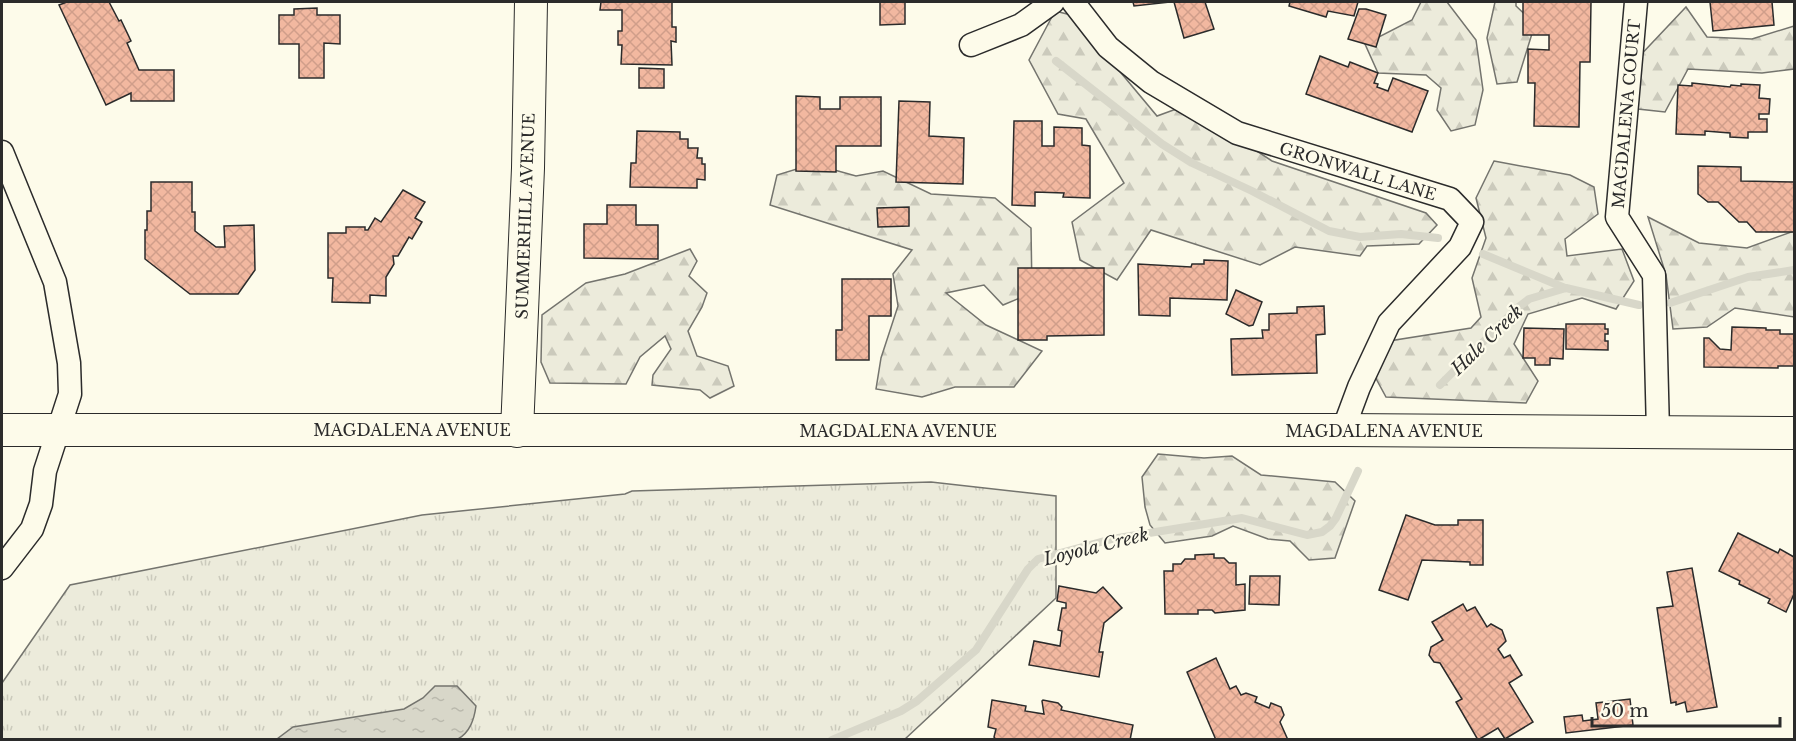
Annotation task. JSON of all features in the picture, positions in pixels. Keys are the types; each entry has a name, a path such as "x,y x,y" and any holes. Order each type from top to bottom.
{"main road":[{"name":"SUMMERHILL AVENUE","path":"517,430 528,178 531,2"},
{"name":"MAGDALENA AVENUE","path":"2,430 1343,430 1794,433"}],"street":[{"path":"971,45 1022,26 1053,2"},
{"name":"GRONWALL LANE","path":"1073,2 1108,47 1151,82 1237,133 1450,199 1472,222 1460,247 1389,323 1359,387 1343,430"},
{"name":"MAGDALENA COURT","path":"1636,2 1617,217 1653,275 1658,432"},
{"path":"2,152 55,282 67,351 70,394 43,477 41,504 32,529 2,568"}],"green space":[{"path":"1421,2 1447,2 1476,40 1483,90 1475,125 1451,131 1437,110 1441,88 1426,75 1378,73 1365,44 1412,20"},
{"path":"1495,2 1516,2 1516,6 1535,24 1517,82 1497,84 1487,38"},
{"path":"1686,7 1707,37 1752,39 1794,26 1794,69 1762,73 1688,69 1665,112 1638,109 1634,62"},
{"path":"1055,11 1099,22 1117,68 1157,116 1187,105 1272,161 1426,213 1437,225 1419,244 1367,246 1360,256 1295,247 1260,265 1151,230 1117,280 1080,260 1072,222 1124,183 1086,119 1058,114 1029,60"},
{"path":"1494,161 1570,175 1594,187 1598,214 1565,239 1567,256 1622,249 1634,281 1616,309 1582,298 1528,314 1514,344 1538,381 1526,403 1386,397 1373,373 1389,341 1471,328 1481,317 1472,278 1486,238 1476,198"},
{"path":"813,164 856,176 883,171 931,194 995,198 1031,228 1032,293 1003,305 984,285 946,293 986,325 1042,351 1014,387 955,387 922,397 876,389 881,358 898,306 893,274 912,250 770,205 777,175"},
{"path":"1648,217 1699,243 1747,248 1794,231 1794,317 1735,308 1707,327 1673,329 1666,275"},
{"path":"690,249 697,261 689,276 707,293 688,331 697,356 728,366 734,386 710,398 700,390 652,385 653,375 671,349 665,336 640,357 626,384 550,383 541,362 542,315 586,283 625,274"},
{"path":"1158,454 1204,458 1232,456 1261,475 1335,482 1355,501 1335,558 1309,560 1290,541 1268,539 1233,526 1212,536 1165,543 1150,525 1145,507 1142,477"},
{"path":"931,482 1056,496 1056,598 905,739 2,740 2,683 70,585 422,515 625,494 632,491"}],"water":[{"path":"435,686 457,686 476,706 471,725 458,739 277,739 293,727 404,709 423,698"}],"building":[{"path":"67,2 109,2 131,41 127,43 139,70 174,70 174,101 131,101 131,93 106,105 59,5"},
{"path":"601,2 672,2 672,27 676,27 676,42 671,41 672,65 621,64 622,45 618,45 618,31 622,31 622,10 600,10"},
{"path":"880,2 905,2 905,24 880,25"},
{"path":"1133,2 1170,2 1134,6"},
{"path":"1174,2 1205,2 1214,29 1184,38"},
{"path":"1290,2 1358,2 1354,16 1328,11 1326,17 1289,6"},
{"path":"1523,2 1591,2 1590,62 1580,62 1579,127 1534,126 1535,83 1528,83 1528,49 1549,50 1549,35 1523,35"},
{"path":"1710,2 1772,2 1774,25 1713,31"},
{"path":"317,8 317,15 340,15 340,44 324,43 324,78 299,78 299,44 279,44 279,15 294,15 294,9"},
{"path":"1359,9 1386,15 1376,47 1348,39"},
{"path":"1320,56 1348,67 1350,62 1378,73 1374,83 1378,84 1377,87 1388,91 1393,78 1428,91 1412,132 1306,94"},
{"path":"639,68 664,69 664,88 639,88"},
{"path":"1692,83 1730,87 1731,85 1741,86 1741,84 1760,85 1759,98 1770,99 1769,114 1759,114 1759,119 1767,119 1767,132 1748,132 1748,138 1730,137 1730,133 1705,131 1705,135 1676,134 1678,85 1692,86"},
{"path":"796,96 820,97 820,109 840,109 840,97 881,97 881,146 836,146 836,172 796,171"},
{"path":"899,101 930,102 929,136 964,138 963,184 896,182"},
{"path":"1014,121 1042,121 1042,146 1054,146 1054,127 1082,128 1082,145 1090,146 1090,198 1063,197 1064,193 1035,192 1035,206 1012,205"},
{"path":"637,131 680,132 680,139 688,139 688,148 698,148 697,158 702,158 702,164 705,164 705,180 697,179 697,188 630,187 631,163 636,163"},
{"path":"1698,166 1741,167 1741,181 1794,182 1794,232 1756,232 1747,222 1739,222 1718,202 1708,202 1698,194"},
{"path":"151,182 192,182 192,212 195,212 195,231 216,247 225,247 224,226 254,225 255,270 238,294 190,294 145,259 147,211 151,211"},
{"path":"403,190 425,202 415,218 422,222 412,239 409,237 398,256 393,256 394,264 386,277 386,296 370,295 370,303 332,302 333,278 328,278 328,233 346,233 346,227 365,227 365,230 368,230 375,218 381,222"},
{"path":"607,205 636,205 636,225 658,225 658,259 584,258 584,224 607,224"},
{"path":"909,207 909,226 878,227 877,208"},
{"path":"1204,260 1228,261 1227,300 1170,298 1170,316 1139,315 1138,264 1191,267 1192,264 1204,264"},
{"path":"1018,268 1104,268 1104,335 1047,336 1047,340 1018,340"},
{"path":"842,279 891,279 891,316 869,316 869,360 836,360 836,330 842,330"},
{"path":"1236,290 1262,302 1253,325 1249,326 1226,314"},
{"path":"1324,306 1325,334 1316,335 1317,373 1232,375 1231,339 1263,338 1262,330 1269,330 1269,314 1297,313 1297,307"},
{"path":"1566,324 1605,324 1605,329 1608,329 1605,341 1608,341 1608,350 1566,349"},
{"path":"1732,327 1766,328 1766,330 1780,330 1780,334 1794,334 1794,366 1778,366 1778,368 1704,367 1704,338 1709,338 1720,349 1731,350"},
{"path":"1524,328 1564,329 1563,359 1550,358 1550,365 1535,365 1535,358 1523,358"},
{"path":"1406,515 1435,525 1458,525 1458,520 1483,520 1483,565 1470,565 1470,562 1422,560 1408,600 1379,590"},
{"path":"1738,533 1778,553 1780,549 1794,557 1794,594 1786,612 1768,603 1770,599 1719,571"},
{"path":"1214,554 1214,558 1224,558 1229,563 1236,563 1236,585 1245,584 1245,610 1215,613 1212,610 1198,610 1198,614 1165,614 1164,571 1173,571 1173,564 1181,564 1185,559 1195,559 1195,555"},
{"path":"1692,568 1717,707 1687,712 1685,702 1676,705 1676,702 1671,703 1657,608 1673,606 1667,572"},
{"path":"1250,576 1280,576 1279,605 1249,604"},
{"path":"1059,586 1096,593 1103,587 1122,608 1104,623 1099,652 1103,652 1099,677 1029,665 1034,641 1060,646 1062,631 1058,630 1062,608 1066,608 1066,603 1057,601"},
{"path":"1463,604 1467,611 1475,607 1487,627 1491,624 1502,630 1506,641 1498,649 1504,658 1510,655 1522,675 1509,683 1533,722 1505,739 1498,728 1478,740 1456,702 1462,699 1440,663 1434,662 1429,655 1431,647 1443,640 1432,622"},
{"path":"1216,658 1230,689 1236,686 1241,695 1246,693 1257,697 1255,702 1269,708 1271,703 1281,707 1284,715 1280,722 1288,740 1216,740 1187,672"},
{"path":"1630,699 1633,725 1566,733 1564,717 1582,715 1583,721 1598,719 1596,703"},
{"path":"992,700 1026,706 1025,711 1044,714 1043,700 1058,703 1062,707 1061,710 1133,725 1130,740 996,740 994,737 996,729 988,727"}],"waterway":[{"path":"1056,61 1162,144 1192,163 1329,231 1360,237 1401,234 1438,238"},
{"path":"1483,254 1565,288"},
{"name":"Hale Creek","path":"1670,303 1748,277 1794,270"},
{"name":"Hale Creek","path":"1440,385 1516,309 1529,299 1566,288 1639,305"},
{"name":"Loyola Creek","path":"832,740 901,711 917,701 976,650 1028,569 1038,559 1112,539 1242,518 1307,535 1322,532 1336,518 1358,471"}]}
